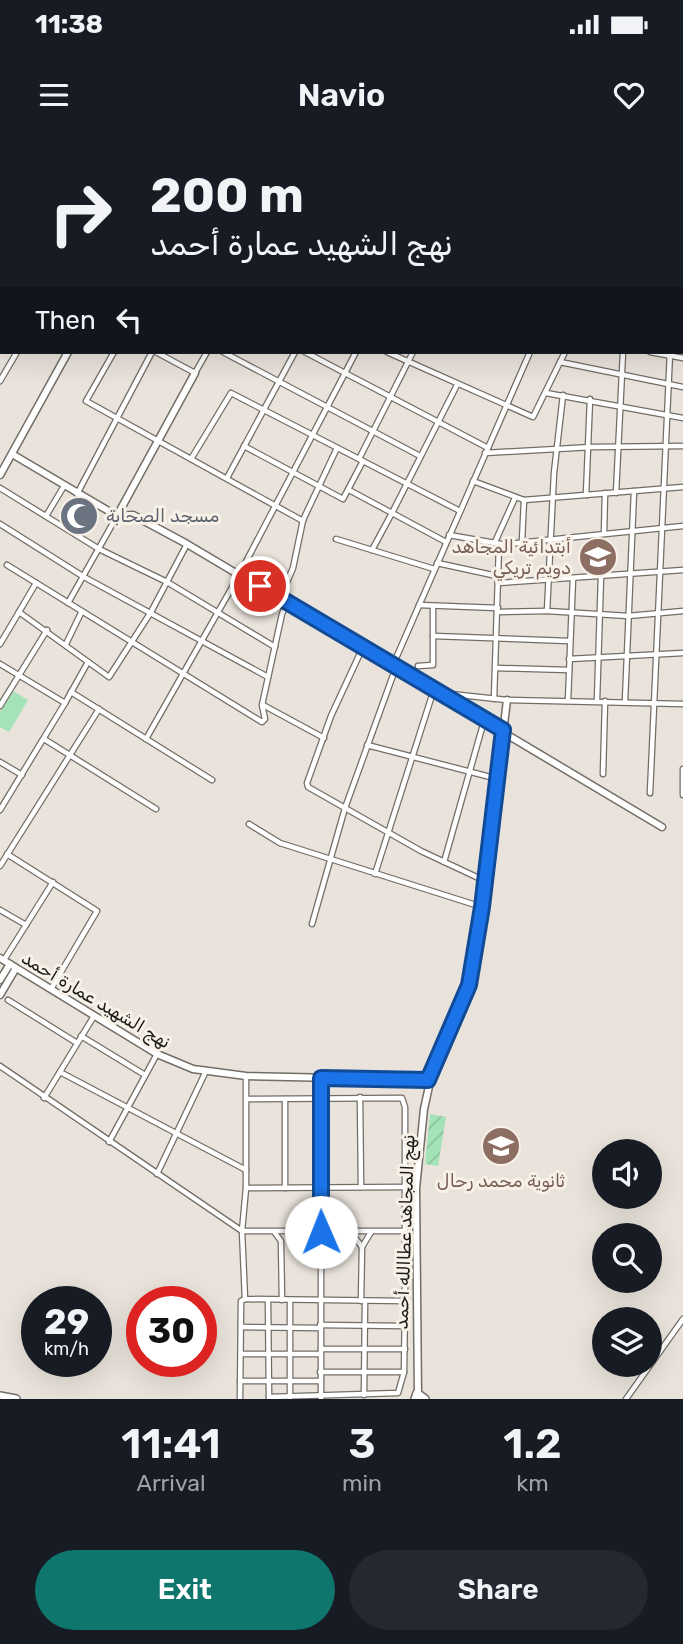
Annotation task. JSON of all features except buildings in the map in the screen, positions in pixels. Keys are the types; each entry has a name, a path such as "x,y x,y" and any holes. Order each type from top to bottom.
{"main road":[{"path":"0,1395 16,1399"},
{"path":"416,1397 425,1399"}],"street":[{"path":"0,381 16,354"},
{"path":"0,475 67,354"},
{"path":"113,354 86,401 303,522"},
{"path":"77,494 153,354"},
{"path":"158,354 195,373"},
{"path":"68,603 206,354"},
{"path":"227,354 420,456"},
{"path":"227,478 294,354"},
{"path":"309,354 486,451 683,446"},
{"path":"146,739 239,575 355,354"},
{"path":"391,354 457,385 535,416 563,354"},
{"path":"244,446 343,499 373,431 412,354"},
{"path":"312,924 345,808 395,666 434,569 529,354"},
{"path":"616,492 622,354"},
{"path":"650,793 670,354 683,358"},
{"path":"560,362 683,387"},
{"path":"372,550 457,385"},
{"path":"191,459 228,393 460,512"},
{"path":"546,393 621,404 683,418"},
{"path":"547,611 556,450 563,395"},
{"path":"586,495 590,399"},
{"path":"280,598 293,568 303,522 317,485 337,448"},
{"path":"12,454 117,516 133,515 187,544 441,692 662,827"},
{"path":"473,481 524,500 683,486"},
{"path":"46,516 64,486"},
{"path":"0,488 99,549 167,582 275,647"},
{"path":"349,490 446,542"},
{"path":"625,701 634,491"},
{"path":"604,534 605,494"},
{"path":"495,542 515,498"},
{"path":"522,541 524,500"},
{"path":"0,524 84,577 268,677"},
{"path":"449,535 502,544 683,526"},
{"path":"335,539 434,569"},
{"path":"19,612 66,643 108,677 151,612 187,544"},
{"path":"494,699 498,610 497,550 502,544"},
{"path":"437,564 497,576"},
{"path":"7,565 181,675 263,722 262,705 282,614 285,607 291,604"},
{"path":"498,583 683,570"},
{"path":"597,700 601,576"},
{"path":"568,700 573,578"},
{"path":"0,644 36,583"},
{"path":"419,605 628,616 683,611"},
{"path":"418,666 433,665 433,606"},
{"path":"66,643 82,613"},
{"path":"0,706 47,630"},
{"path":"433,636 569,641"},
{"path":"363,647 307,783 312,789 345,808 444,862 485,881"},
{"path":"569,659 683,653"},
{"path":"0,810 88,662"},
{"path":"0,664 65,703"},
{"path":"496,668 569,670"},
{"path":"375,874 387,829 434,689"},
{"path":"71,692 212,780"},
{"path":"441,692 507,700 683,704"},
{"name":"نهج المجاهد عطاالله أحمد","path":"416,1397 416,1188 428,1080 469,985 482,907 507,700"},
{"path":"603,774 605,701"},
{"path":"262,705 324,738"},
{"path":"0,866 99,709"},
{"path":"444,862 485,720"},
{"path":"44,739 156,809"},
{"path":"367,745 498,779"},
{"path":"0,762 22,775"},
{"path":"683,772 683,795"},
{"path":"249,824 280,843 482,907"},
{"path":"7,854 97,909 51,989"},
{"path":"0,980 26,925 54,882"},
{"path":"0,910 26,925"},
{"path":"0,995 7,963"},
{"name":"نهج الشهيد عمارة أحمد","path":"7,963 157,1054 206,1072 246,1076 428,1080"},
{"path":"8,1000 77,1043"},
{"path":"44,1098 94,1016"},
{"path":"81,1036 145,1075"},
{"path":"108,1142 157,1054"},
{"path":"0,1066 242,1231 404,1231"},
{"path":"60,1072 246,1170"},
{"path":"157,1174 206,1072"},
{"path":"245,1299 242,1231 246,1188 246,1076"},
{"path":"321,1078 321,1398"},
{"path":"247,1100 397,1096 404,1100 403,1385 396,1395 269,1398 268,1300"},
{"path":"360,1097 361,1187"},
{"path":"285,1099 285,1188"},
{"path":"246,1188 404,1187"},
{"path":"274,1232 281,1241 282,1300"},
{"path":"281,1241 291,1232"},
{"path":"351,1232 362,1247"},
{"path":"364,1395 362,1247 371,1232"},
{"path":"290,1300 290,1397"},
{"path":"240,1399 241,1301 405,1301"},
{"path":"626,1399 683,1319"},
{"path":"241,1327 404,1326"},
{"path":"240,1354 405,1349"},
{"path":"320,1372 404,1372"},
{"path":"240,1381 320,1381"}],"green space":[{"path":"13,691 28,700 9,732 0,727 0,712"},
{"path":"430,1114 446,1117 438,1166 425,1164"}],"place":[{"name":"مسجد الصحابة","path":"79,516"},
{"name":"أبتدائية المجاهد دويم تريكي","path":"598,557"},
{"name":"ثانوية محمد رحال","path":"501,1146"}],"route":[{"path":"260,586 503,730 482,907 469,985 428,1080 321,1078 321,1232"}]}
